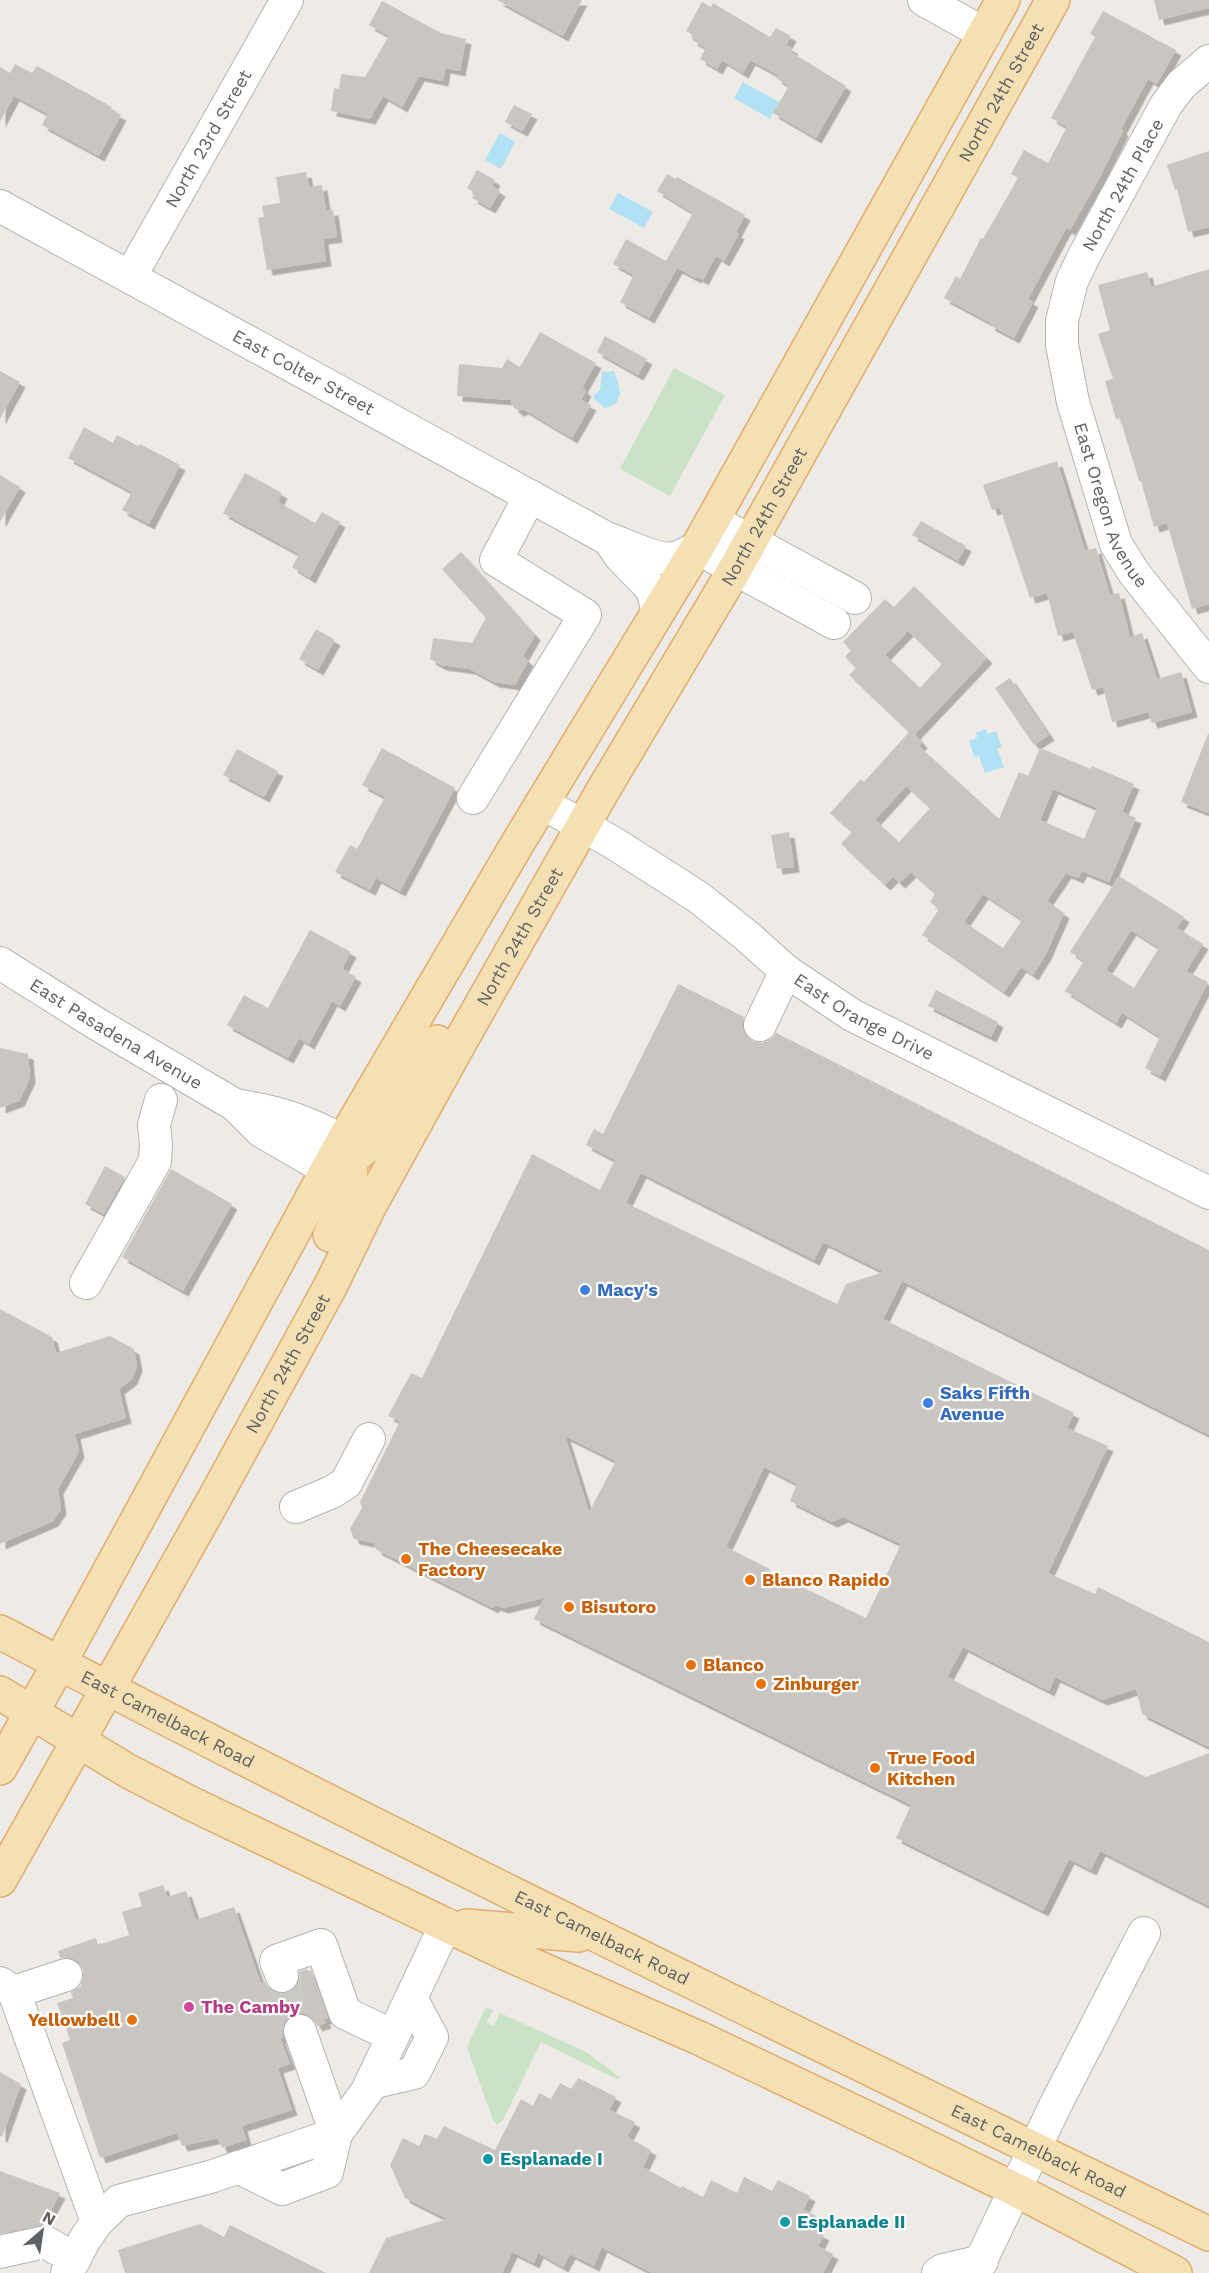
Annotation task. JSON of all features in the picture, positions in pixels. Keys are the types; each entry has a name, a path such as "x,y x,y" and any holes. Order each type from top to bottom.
{"main road":[{"path":"0,1768 340,1157 542,803 704,534 1003,0"},
{"name":"North 24th Street","path":"0,1880 331,1285 369,1207 583,825 743,556 1053,0"},
{"path":"340,1157 371,1142 392,1114 551,855 583,825"},
{"path":"331,1285 324,1273 324,1251 349,1198 352,1177 340,1157"},
{"name":"East Camelback Road","path":"0,1632 597,1936 1034,2151 1209,2234"},
{"path":"0,1693 128,1771 192,1804 603,1997 699,2038 1016,2190 1175,2273"},
{"path":"446,1924 597,1936"}],"street":[{"name":"North 23rd Street","path":"130,277 287,0"},
{"path":"924,0 985,34"},
{"name":"North 24th Place","path":"1062,321 1072,281 1084,256 1167,105 1181,85 1208,63"},
{"name":"East Colter Street","path":"0,206 608,539 630,545 649,555 674,559 704,534"},
{"name":"East Oregon Avenue","path":"1062,321 1062,345 1073,402 1116,544 1134,573 1209,667"},
{"path":"474,798 585,615 496,560 530,496"},
{"path":"704,534 743,556 834,623"},
{"name":"East Colter Street","path":"608,539 620,556 652,589 658,612"},
{"path":"743,556 855,598"},
{"name":"East Orange Drive","path":"542,803 583,825 698,897 747,936 786,972 852,1015 1209,1193"},
{"name":"East Pasadena Avenue","path":"0,963 96,1024 235,1105 261,1131 340,1157"},
{"path":"760,1025 786,972"},
{"path":"87,1283 155,1161 154,1125 161,1100"},
{"path":"296,1507 332,1492 346,1483 369,1439"},
{"path":"0,2252 45,2242 71,2266 97,2222 119,2201 238,2168 336,2134 370,2083 446,1924"},
{"path":"938,2273 943,2270 978,2267 1144,1933"},
{"path":"282,1976 276,1961 321,1945 345,2013 393,2036"},
{"path":"66,1975 7,1988 97,2222"},
{"path":"370,2083 414,2073 432,2037 411,1998"},
{"path":"300,2031 336,2134"}],"green space":[{"path":"674,368 725,395 670,496 620,469"},
{"path":"486,2007 493,2010 487,2022 494,2026 500,2013 586,2052 621,2078 617,2079 541,2042 503,2120 497,2125 493,2120 467,2047"}],"water":[{"path":"743,82 779,102 770,119 734,98"},
{"path":"500,133 515,142 501,169 485,160"},
{"path":"618,193 653,212 644,228 609,209"},
{"path":"614,371 618,382 619,398 612,406 605,408 594,399 594,395 600,390 602,372"},
{"path":"986,729 988,734 996,731 1002,747 997,749 1004,767 985,773 979,756 974,757 969,741 977,738 976,733"}],"building":[{"path":"497,0 582,0 563,36"},
{"path":"1154,0 1209,0 1209,8 1159,20"},
{"path":"382,1 441,33 466,39 460,71 445,68 443,81 419,76 402,107 383,96 370,119 331,111 334,88 339,89 341,74 365,77 389,36 369,25"},
{"path":"702,2 711,7 713,3 770,37 776,28 791,36 786,45 793,49 791,52 846,86 816,138 773,113 789,86 776,78 778,75 750,60 743,73 722,60 717,69 700,59 706,48 692,40 695,36 686,31"},
{"path":"1103,11 1176,50 1157,84 1148,79 1121,129 1123,131 1100,177 1070,230 1066,228 1028,299 1033,302 1014,338 944,298 956,276 960,279 981,238 983,239 1018,178 1011,174 1024,150 1048,163 1067,127 1051,118 1095,37 1090,34"},
{"path":"15,64 32,73 37,66 112,107 110,110 121,115 99,156 42,125 48,114 14,96 0,122 0,67 10,73"},
{"path":"514,105 532,114 522,131 505,122"},
{"path":"1209,151 1209,227 1188,232 1177,189 1175,190 1167,165"},
{"path":"477,170 495,180 492,186 500,191 490,208 472,198 475,193 467,188"},
{"path":"306,172 309,187 322,185 326,211 333,210 337,237 323,239 326,261 267,270 258,218 264,217 262,206 280,203 276,177"},
{"path":"667,174 676,179 677,177 745,215 736,232 739,234 724,261 716,256 703,280 677,268 649,318 620,302 634,275 613,264 626,239 666,261 693,213 657,191"},
{"path":"1209,269 1209,604 1192,609 1167,523 1154,527 1120,418 1116,419 1105,381 1113,379 1098,334 1110,330 1098,285 1147,272 1151,287"},
{"path":"540,332 596,363 582,388 586,391 581,400 591,405 572,438 523,409 519,411 513,407 511,400 457,396 459,364 502,368 507,359 520,367"},
{"path":"605,336 647,359 638,375 597,352"},
{"path":"0,371 20,382 0,419"},
{"path":"84,427 113,443 117,435 138,446 140,444 180,465 149,524 122,510 132,492 68,458"},
{"path":"1057,461 1085,551 1096,548 1110,595 1119,593 1130,637 1142,633 1157,679 1181,672 1192,712 1152,723 1148,712 1112,722 1103,687 1092,690 1073,632 1058,636 1047,593 1030,598 1000,508 992,510 983,485"},
{"path":"245,473 282,493 278,502 315,523 322,512 340,522 310,578 292,567 299,554 223,513"},
{"path":"0,475 20,487 0,522"},
{"path":"921,521 966,546 958,561 912,535"},
{"path":"461,552 535,635 523,656 528,661 515,685 494,682 470,669 441,665 430,659 433,638 472,643 486,618 442,569"},
{"path":"914,586 987,658 915,734 922,743 919,746 999,819 1019,772 1028,776 1040,748 1134,784 1122,812 1136,818 1109,882 1082,871 1078,878 1066,873 1047,901 1064,913 1046,954 1033,975 1021,967 1004,992 922,935 939,909 930,902 935,894 911,872 900,883 893,877 885,885 841,844 852,832 830,813 861,779 864,782 909,732 849,675 856,668 845,657 851,650 843,642 885,599 894,607","holes":["908,631 942,664 920,688 885,655","906,786 930,808 899,842 875,820","1053,789 1097,808 1084,839 1040,820","983,894 1022,920 1003,948 964,922"]},
{"path":"316,629 335,640 318,670 299,659"},
{"path":"1010,678 1049,735 1034,745 995,688"},
{"path":"1209,734 1209,813 1181,802"},
{"path":"382,748 455,788 400,891 376,878 370,890 335,872 350,845 357,849 385,797 362,785"},
{"path":"237,749 278,771 264,797 223,775"},
{"path":"789,832 794,867 777,869 771,835"},
{"path":"1119,876 1184,917 1177,928 1203,944 1186,971 1208,982 1160,1076 1145,1068 1160,1037 1122,1013 1116,1023 1065,991 1084,961 1070,952","holes":["1131,930 1159,948 1134,988 1106,970"]},
{"path":"310,930 351,952 342,969 356,977 340,1006 332,1001 309,1044 299,1038 288,1058 227,1025 244,995 268,1008"},
{"path":"678,984 744,1017 742,1027 746,1036 752,1041 762,1043 771,1039 776,1033 1209,1250 1209,1435 902,1281 883,1319 1074,1413 1067,1428 1108,1446 1048,1573 1095,1594 1098,1587 1209,1642 1209,1747 1142,1714 1136,1689 1102,1700 1055,1677 1049,1691 963,1647 947,1677 1146,1777 1209,1753 1209,1906 1100,1851 1091,1870 1069,1859 1043,1911 896,1838 911,1805 534,1619 544,1598 503,1608 495,1605 493,1608 377,1550 374,1543 354,1539 350,1529 362,1508 360,1502 400,1421 388,1416 411,1373 422,1378 532,1154 600,1190 615,1160 586,1145 594,1129 603,1134","holes":["641,1173 814,1260 823,1242 884,1272 846,1284 837,1304 626,1203","565,1436 616,1461 589,1512","764,1467 797,1484 790,1501 832,1522 843,1517 901,1544 866,1618 769,1571 770,1569 726,1547"]},
{"path":"936,990 998,1022 991,1037 928,1006"},
{"path":"0,1048 28,1054 30,1078 19,1101 0,1108"},
{"path":"105,1166 125,1177 104,1214 85,1204"},
{"path":"171,1169 232,1204 183,1291 122,1257"},
{"path":"0,1309 52,1337 56,1353 110,1336 134,1349 137,1366 132,1379 119,1389 126,1418 75,1434 79,1452 58,1489 61,1509 53,1521 0,1544"},
{"path":"163,1885 167,1897 186,1891 196,1920 234,1907 261,1984 265,1982 270,1990 279,1994 288,1993 296,1987 300,1979 299,1972 311,1970 328,2018 324,2019 326,2023 317,2026 312,2018 304,2013 295,2014 286,2020 282,2028 283,2037 280,2038 290,2064 278,2068 292,2110 242,2126 246,2140 222,2148 218,2138 182,2146 177,2133 100,2158 62,2043 70,2040 57,2003 73,1998 71,1992 80,1987 83,1970 78,1961 69,1957 60,1958 58,1951 96,1938 98,1945 129,1935 122,1912 142,1906 138,1893"},
{"path":"0,2072 21,2084 2,2137 0,2136"},
{"path":"578,2078 616,2097 609,2110 635,2122 627,2137 651,2150 643,2167 681,2188 682,2186 703,2197 711,2180 737,2193 744,2177 772,2191 778,2180 810,2196 803,2210 816,2216 810,2228 824,2235 818,2246 833,2254 823,2273 652,2273 602,2247 594,2266 570,2254 563,2267 538,2253 534,2263 512,2252 502,2273 369,2273 386,2238 447,2219 405,2198 390,2165 403,2138 419,2146 425,2134 437,2139 444,2126 495,2150 521,2099 533,2106 539,2093 551,2099 560,2083 571,2089"},
{"path":"0,2171 60,2193 43,2225 0,2234"},
{"path":"200,2224 224,2237 230,2225 326,2273 125,2273 118,2250"}],"tunnel":[{"path":"282,1976 300,2031"}],"place":[{"name":"Macy's","path":"585,1290"},
{"name":"Saks Fifth Avenue","path":"928,1403"},
{"name":"The Cheesecake Factory","path":"406,1559"},
{"name":"Blanco Rapido","path":"750,1580"},
{"name":"Bisutoro","path":"569,1607"},
{"name":"Blanco","path":"691,1665"},
{"name":"Zinburger","path":"761,1684"},
{"name":"True Food Kitchen","path":"875,1768"},
{"name":"The Camby","path":"189,2007"},
{"name":"Yellowbell","path":"132,2020"},
{"name":"Esplanade I","path":"488,2159"},
{"name":"Esplanade II","path":"785,2222"}]}
